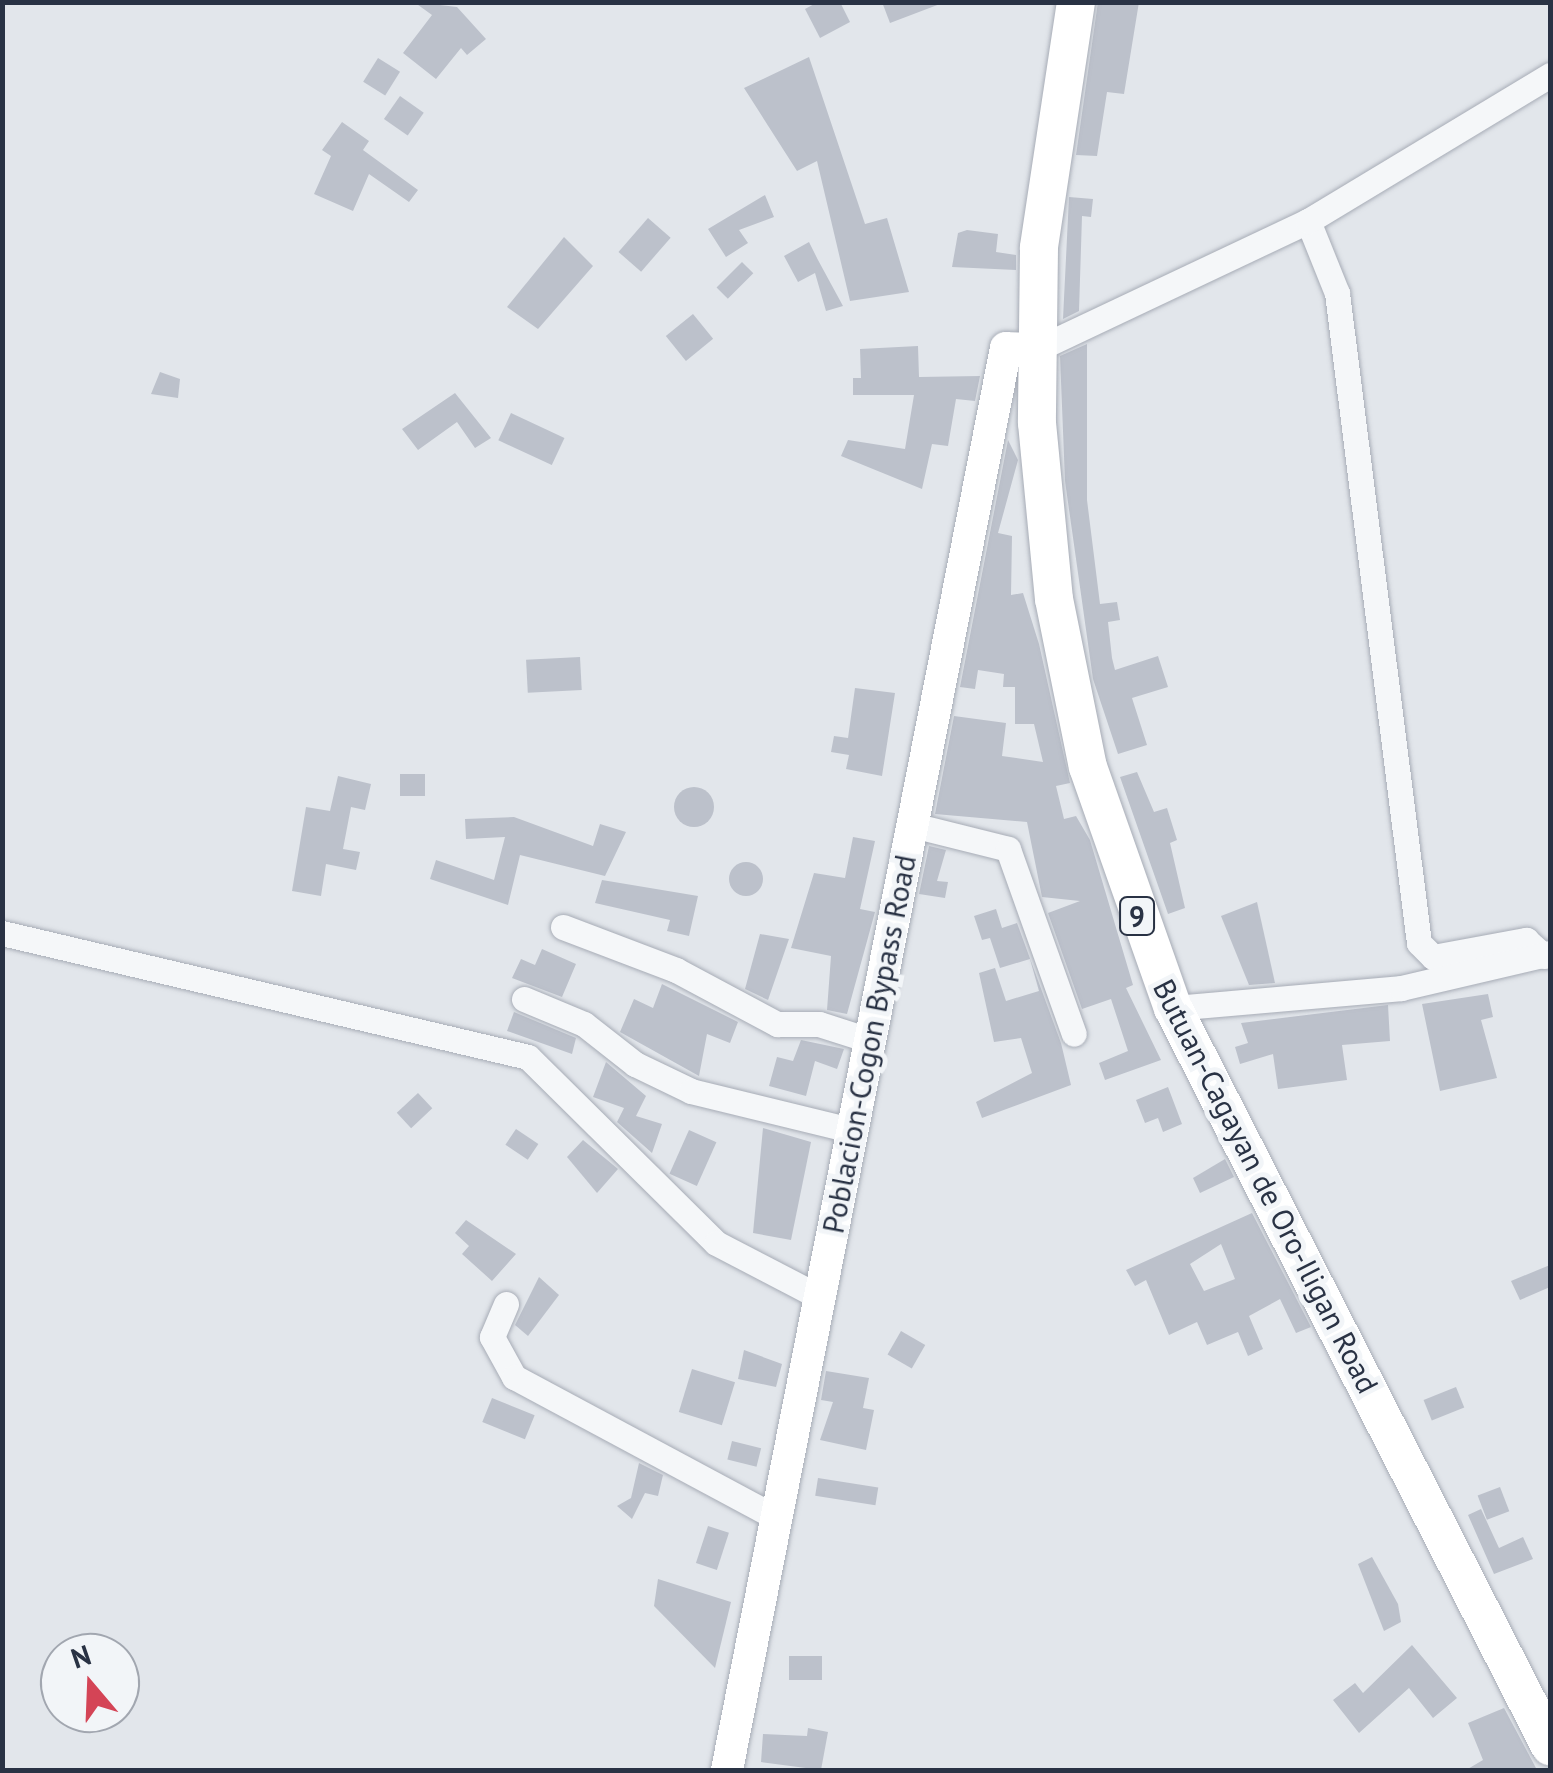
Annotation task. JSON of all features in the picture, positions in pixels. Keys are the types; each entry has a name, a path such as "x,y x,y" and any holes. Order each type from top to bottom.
{"highway":[{"name":"Butuan-Cagayan de Oro-Iligan Road","path":"1076,2 1040,234 1036,349 1044,518 1070,691 1116,856 1174,1008 1550,1746"}],"main road":[{"name":"Poblacion-Cogon Bypass Road","path":"727,1770 1006,348 1036,349"}],"street":[{"path":"1036,349 1308,221 1550,75"},
{"path":"1308,221 1337,293 1419,943 1433,958 1526,940 1547,954"},
{"path":"912,825 1008,849 1074,1034"},
{"path":"563,927 676,970 776,1024 819,1024 869,1040"},
{"path":"2,933 528,1057 716,1243 818,1296"},
{"path":"1174,1008 1401,988 1452,969 1547,954"},
{"path":"524,999 584,1024 635,1064 691,1091 851,1130"},
{"path":"506,1304 492,1337 514,1377 775,1517"}],"building":[{"path":"414,2 457,7 486,39 467,55 461,48 436,79 403,53 432,15"},
{"path":"818,2 840,2 850,22 820,38 805,9"},
{"path":"882,2 940,2 940,4 890,23"},
{"path":"1098,2 1139,2 1124,94 1107,92 1097,156 1076,155"},
{"path":"809,57 865,224 887,218 909,292 850,301 817,161 797,171 744,88"},
{"path":"378,58 400,72 385,96 363,82"},
{"path":"400,96 424,113 408,136 384,119"},
{"path":"342,122 369,141 363,150 418,190 409,202 369,174 353,211 314,194 331,156 322,150"},
{"path":"765,195 774,217 739,230 748,243 726,257 708,229"},
{"path":"1069,197 1093,199 1091,217 1082,216 1079,311 1063,319"},
{"path":"648,218 671,238 641,272 618,252"},
{"path":"967,230 998,234 996,252 1016,255 1016,270 952,267 958,233"},
{"path":"564,237 593,266 538,329 507,307"},
{"path":"809,242 843,306 826,311 815,273 798,282 784,256"},
{"path":"742,262 753,273 728,299 717,287"},
{"path":"693,314 713,339 686,361 666,336"},
{"path":"1087,344 1087,500 1100,604 1117,602 1120,620 1108,622 1112,658 1115,670 1158,656 1168,687 1132,698 1147,745 1118,754 1093,679 1065,481 1060,356"},
{"path":"918,346 919,377 980,376 975,401 956,399 948,446 932,444 922,489 841,456 848,440 905,449 914,395 853,395 853,378 861,378 860,349"},
{"path":"160,372 180,379 178,398 151,394"},
{"path":"455,393 491,438 475,448 457,422 418,450 402,429"},
{"path":"511,413 564,438 552,465 498,440"},
{"path":"1008,440 1018,460 998,533 1012,536 1011,595 1023,593 1039,644 1070,783 1056,786 1064,819 1076,816 1090,840 1133,985 1126,988 1161,1060 1105,1080 1099,1063 1128,1051 1111,999 1082,1009 1048,913 1080,901 1042,897 1027,822 935,814 954,716 1006,723 1002,756 1043,762 1034,724 1015,724 1015,687 1003,687 1004,674 978,670 975,689 960,687"},
{"path":"580,657 582,690 528,693 526,660"},
{"path":"855,688 895,693 882,776 846,769 849,755 831,752 834,736 848,738"},
{"path":"1137,772 1154,812 1167,808 1177,840 1170,843 1185,908 1168,914 1120,777"},
{"path":"400,774 425,774 425,796 400,796"},
{"path":"338,776 371,784 365,810 351,807 343,849 360,852 356,870 326,864 321,896 292,891 306,807 330,811"},
{"path":"694,787 708,793 714,807 708,821 694,827 680,821 674,807 680,793"},
{"path":"514,817 593,846 600,824 626,832 605,876 520,855 508,905 430,879 436,860 494,880 505,837 466,839 465,819"},
{"path":"853,837 875,841 860,909 875,912 847,1014 827,1010 831,956 791,948 814,873 845,878"},
{"path":"929,846 946,850 937,881 948,882 945,898 919,894"},
{"path":"746,862 758,867 763,879 758,891 746,896 734,891 729,879 734,867"},
{"path":"602,880 698,896 689,936 667,931 670,920 595,903"},
{"path":"1257,902 1275,983 1249,985 1221,916"},
{"path":"996,909 1002,928 1017,923 1061,1043 1071,1085 982,1118 976,1102 1032,1073 1021,1038 994,1042 979,973 995,968 1006,1001 1039,991 1030,959 1000,968 990,938 982,940 974,916"},
{"path":"760,934 789,939 768,1000 745,989"},
{"path":"542,949 576,964 562,997 512,978 521,959 535,965"},
{"path":"662,984 738,1022 730,1043 707,1034 699,1076 620,1032 634,999 653,1008"},
{"path":"1488,994 1493,1017 1481,1020 1497,1078 1440,1091 1422,1004"},
{"path":"1388,1005 1390,1041 1342,1045 1347,1080 1278,1089 1273,1054 1240,1064 1235,1047 1248,1043 1241,1023"},
{"path":"514,1012 576,1038 572,1054 507,1031"},
{"path":"801,1040 844,1049 837,1069 815,1061 806,1096 769,1086 777,1057 793,1061"},
{"path":"606,1062 646,1096 636,1116 662,1124 652,1153 617,1122 624,1108 593,1097"},
{"path":"1168,1087 1182,1124 1163,1132 1158,1118 1145,1123 1136,1100"},
{"path":"418,1093 432,1108 411,1128 397,1113"},
{"path":"763,1128 811,1142 791,1240 753,1233"},
{"path":"516,1129 538,1144 528,1160 505,1145"},
{"path":"689,1130 716,1142 697,1186 669,1174"},
{"path":"583,1140 618,1169 597,1193 567,1157"},
{"path":"1225,1159 1234,1177 1200,1193 1193,1178"},
{"path":"1252,1213 1311,1327 1296,1333 1280,1299 1249,1316 1263,1349 1248,1356 1238,1332 1207,1345 1197,1322 1169,1335 1146,1280 1135,1286 1126,1270","holes":["1221,1244 1235,1279 1204,1291 1190,1264"]},
{"path":"466,1220 516,1254 492,1281 462,1254 469,1246 455,1233"},
{"path":"1550,1265 1550,1287 1520,1300 1511,1281"},
{"path":"539,1277 559,1295 528,1336 515,1325"},
{"path":"901,1331 925,1345 912,1368 888,1354"},
{"path":"744,1350 782,1364 776,1387 738,1379"},
{"path":"692,1369 735,1382 722,1425 679,1412"},
{"path":"826,1371 869,1378 863,1408 874,1410 866,1450 820,1440 833,1402 821,1400"},
{"path":"1456,1387 1464,1407 1432,1421 1424,1400"},
{"path":"492,1398 535,1415 525,1439 482,1422"},
{"path":"732,1441 761,1448 757,1467 727,1459"},
{"path":"639,1463 663,1475 658,1496 645,1493 632,1519 617,1506 631,1498"},
{"path":"818,1478 878,1488 875,1505 815,1496"},
{"path":"1500,1487 1509,1511 1487,1520 1478,1496"},
{"path":"1481,1509 1499,1548 1523,1537 1533,1559 1494,1574 1468,1515"},
{"path":"708,1526 729,1533 717,1570 696,1563"},
{"path":"1372,1557 1398,1604 1401,1622 1384,1631 1358,1564"},
{"path":"658,1579 731,1602 715,1668 654,1606"},
{"path":"1412,1645 1457,1698 1433,1718 1409,1688 1359,1733 1333,1700 1355,1683 1363,1693"},
{"path":"789,1656 822,1656 822,1680 789,1680"},
{"path":"1504,1708 1537,1770 1466,1770 1483,1760 1468,1723"},
{"path":"808,1728 828,1732 821,1770 761,1762 763,1734 807,1736"}]}
